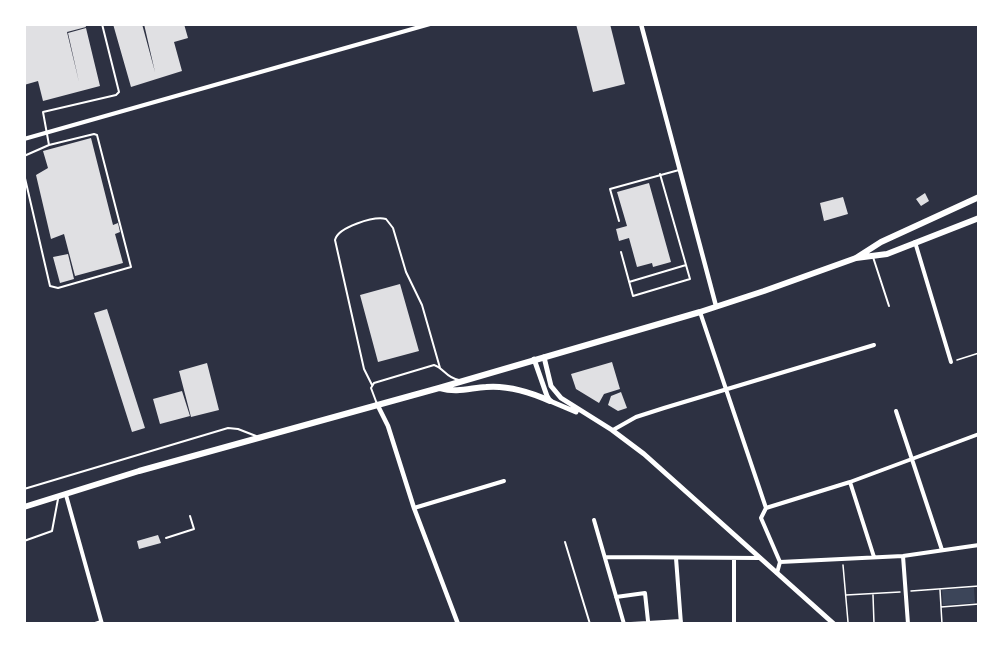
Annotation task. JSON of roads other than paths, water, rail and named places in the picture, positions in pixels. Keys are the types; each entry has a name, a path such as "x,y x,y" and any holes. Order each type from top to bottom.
{"main road":[{"path":"24,507 259,437 439,388 700,312 856,258 881,242 979,197"},
{"path":"856,258 887,254 979,218"},
{"path":"543,357 553,390 564,401 612,430 666,472 834,624"},
{"path":"534,360 544,392 550,401"},
{"path":"439,388 457,392 502,387 526,392 591,418"}],"street":[{"path":"24,139 430,24"},
{"path":"641,24 716,306"},
{"path":"915,242 951,362"},
{"path":"700,312 766,508 761,518 780,562 777,573"},
{"path":"612,430 636,417 874,345"},
{"path":"377,404 388,426 414,508 459,624"},
{"path":"896,411 942,550"},
{"path":"766,508 850,482 979,434"},
{"path":"414,508 504,482"},
{"path":"850,482 874,557"},
{"path":"66,494 101,623"},
{"path":"594,520 624,624"},
{"path":"780,562 903,556 979,545"},
{"path":"903,556 908,624"},
{"path":"605,557 761,558"},
{"path":"631,624 648,621 681,622 676,558"},
{"path":"734,559 734,624"},
{"path":"616,597 645,592 648,621"}],"lane":[{"path":"48,145 43,112 116,95 119,92 102,24"},
{"path":"24,156 48,145 97,135 131,267 58,288 50,286 24,174"},
{"path":"619,221 610,189 679,170"},
{"path":"621,252 633,296 690,279 660,174"},
{"path":"377,404 371,390 372,385 364,369 335,240 345,228 379,218 386,219 393,228 406,272 422,305 440,368"},
{"path":"873,257 889,306"},
{"path":"629,282 686,265"},
{"path":"372,385 434,365 451,379 462,381"},
{"path":"24,489 228,428 238,429 259,437"},
{"path":"24,541 52,531 58,496"},
{"path":"166,538 194,529 190,516"},
{"path":"565,542 590,624"},
{"path":"92,624 101,623"}]}
